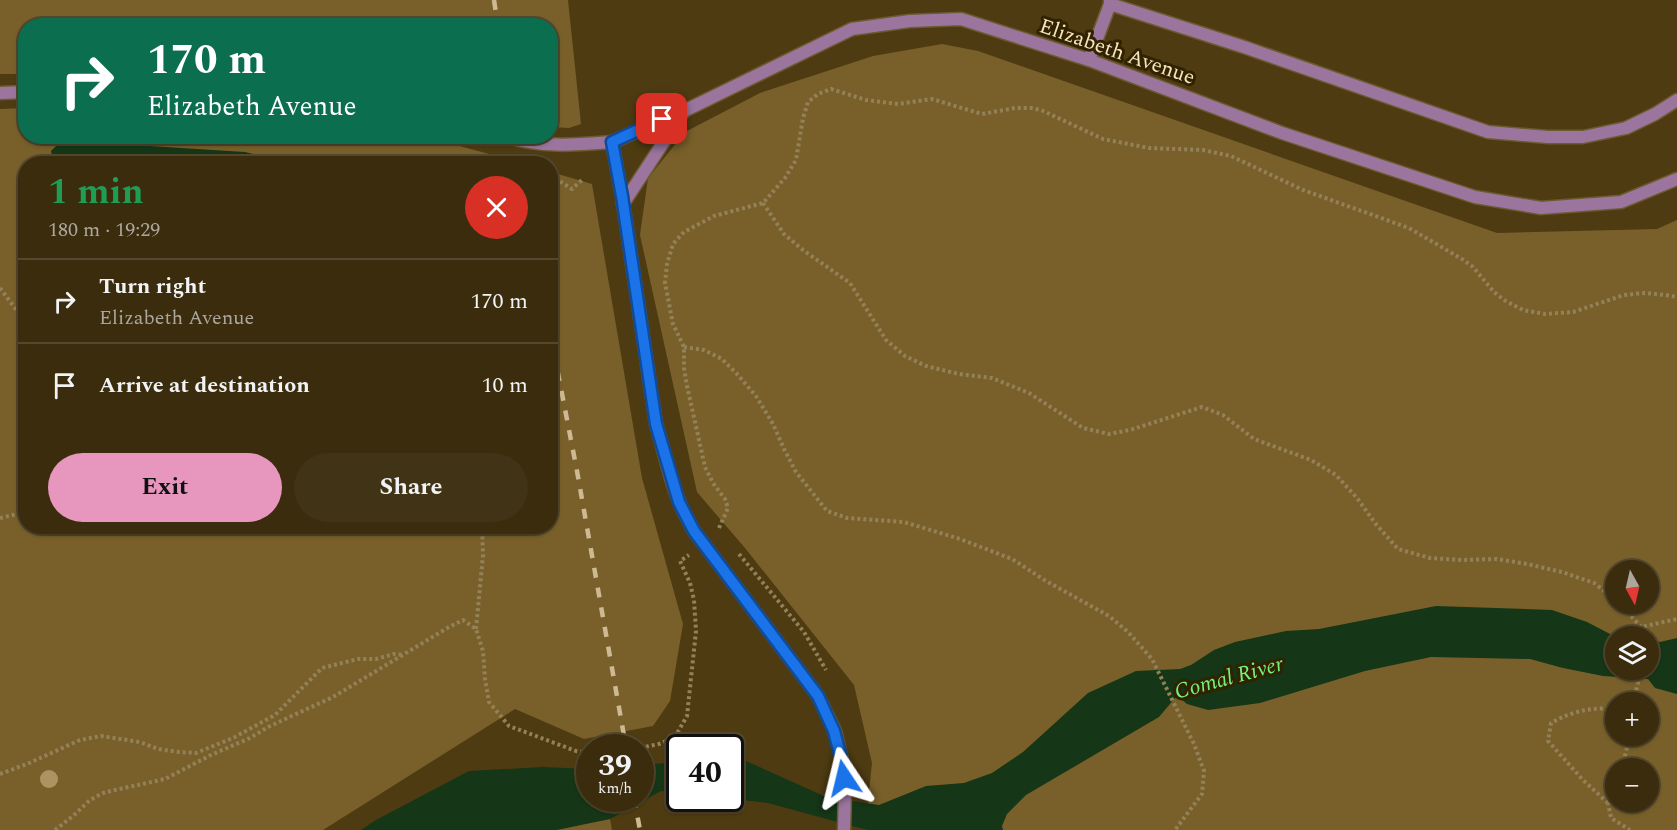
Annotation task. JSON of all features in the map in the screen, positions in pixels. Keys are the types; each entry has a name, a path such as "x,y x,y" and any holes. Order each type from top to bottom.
{"street":[{"path":"1089,60 1110,2 1488,132 1548,137 1583,136 1626,128 1677,100"},
{"name":"Elizabeth Avenue","path":"538,144 572,146 612,142 684,111 852,29 910,21 961,19 1089,60 1282,133 1475,197 1541,208 1621,202 1677,179"},
{"path":"0,93 18,92"},
{"path":"623,204 684,111"},
{"path":"612,142 656,424 679,502 694,531 818,696 834,731 843,765 844,830"}],"path":[{"path":"654,745 675,737 687,716 696,632 694,600 680,561 719,528 728,508 725,499 713,483 704,461 687,386 684,347 673,324 665,283 667,264 673,244 684,232 714,216 763,203 796,160 808,102 818,94 831,89 866,100 889,104 932,99 982,114 1015,108 1031,108 1041,110 1104,139 1149,148 1203,150 1232,156 1303,190 1409,228 1462,259 1473,267 1494,292 1523,310 1545,314 1573,312 1624,296 1645,293 1677,297"},
{"path":"558,180 572,189 583,179"},
{"path":"763,203 784,234 850,283 886,340 904,356 926,366 959,374 992,378 1029,393 1083,428 1109,434 1130,430 1202,407 1223,415 1254,439 1311,460 1336,475 1398,549 1430,558 1497,559 1527,564 1562,572 1594,583 1605,592"},
{"path":"0,288 18,312"},
{"path":"684,347 704,350 722,359 737,374 756,396 773,424 796,472 826,511 847,518 904,522 960,539 1012,559 1109,616 1128,632 1152,659 1204,771 1202,794 1175,830"},
{"path":"0,518 18,514"},
{"path":"719,528 723,534"},
{"path":"482,534 483,555 476,629 483,651 489,702 509,726 576,751"},
{"path":"734,548 804,632 830,677"},
{"path":"1629,614 1639,626"},
{"path":"1649,626 1677,619"},
{"path":"55,830 90,800 103,793 165,779 333,697 449,627 464,620 476,629"},
{"path":"0,774 80,740 101,736 140,742 179,753 196,753 233,738 275,715 322,668 358,659 403,655"},
{"path":"1605,709 1583,710 1551,723 1548,741 1583,780 1605,799"},
{"path":"1610,812 1611,818 1630,830"}],"shaded area":[{"path":"0,0 568,0 581,124 569,128 558,127 558,18 18,18 18,74 0,74"},
{"path":"942,44 978,51 1497,233 1657,229 1677,220 1677,830 865,830 872,763 854,685 745,548 697,492 640,235 648,178 685,132 760,93 873,56"},
{"path":"18,108 18,144 453,144 496,156 18,156 18,534 558,534 558,174 592,184 642,478 683,624 670,701 653,726 611,734 576,736 515,709 323,830 0,830 0,109"},
{"path":"610,819 612,830 542,830"}],"water":[{"path":"60,144 118,144 245,152 258,156 52,156 51,151"},
{"name":"Comal River","path":"1436,606 1552,610 1587,622 1605,631 1605,676 1530,659 1431,657 1365,671 1260,703 1208,710 1175,698 1159,717 1026,795 1007,814 1002,826 1003,830 867,830 768,803 744,800 744,761 826,797 879,805 926,786 964,783 992,773 1023,752 1088,693 1136,671 1180,669 1191,665 1214,650 1235,642 1286,631 1319,629"},
{"path":"1677,638 1677,694 1655,688 1649,680 1659,680 1659,642"},
{"path":"666,763 666,792 661,791 654,795 654,764"},
{"path":"543,767 576,768 576,812 623,812 610,819 557,830 361,830 469,771"}],"railway":[{"path":"494,0 497,18"},
{"path":"519,144 521,156"},
{"path":"558,373 624,734"},
{"path":"637,812 640,830"}],"route":[{"path":"662,119 612,142 656,424 671,479 679,502 694,531 818,696 834,731 844,778"}]}
